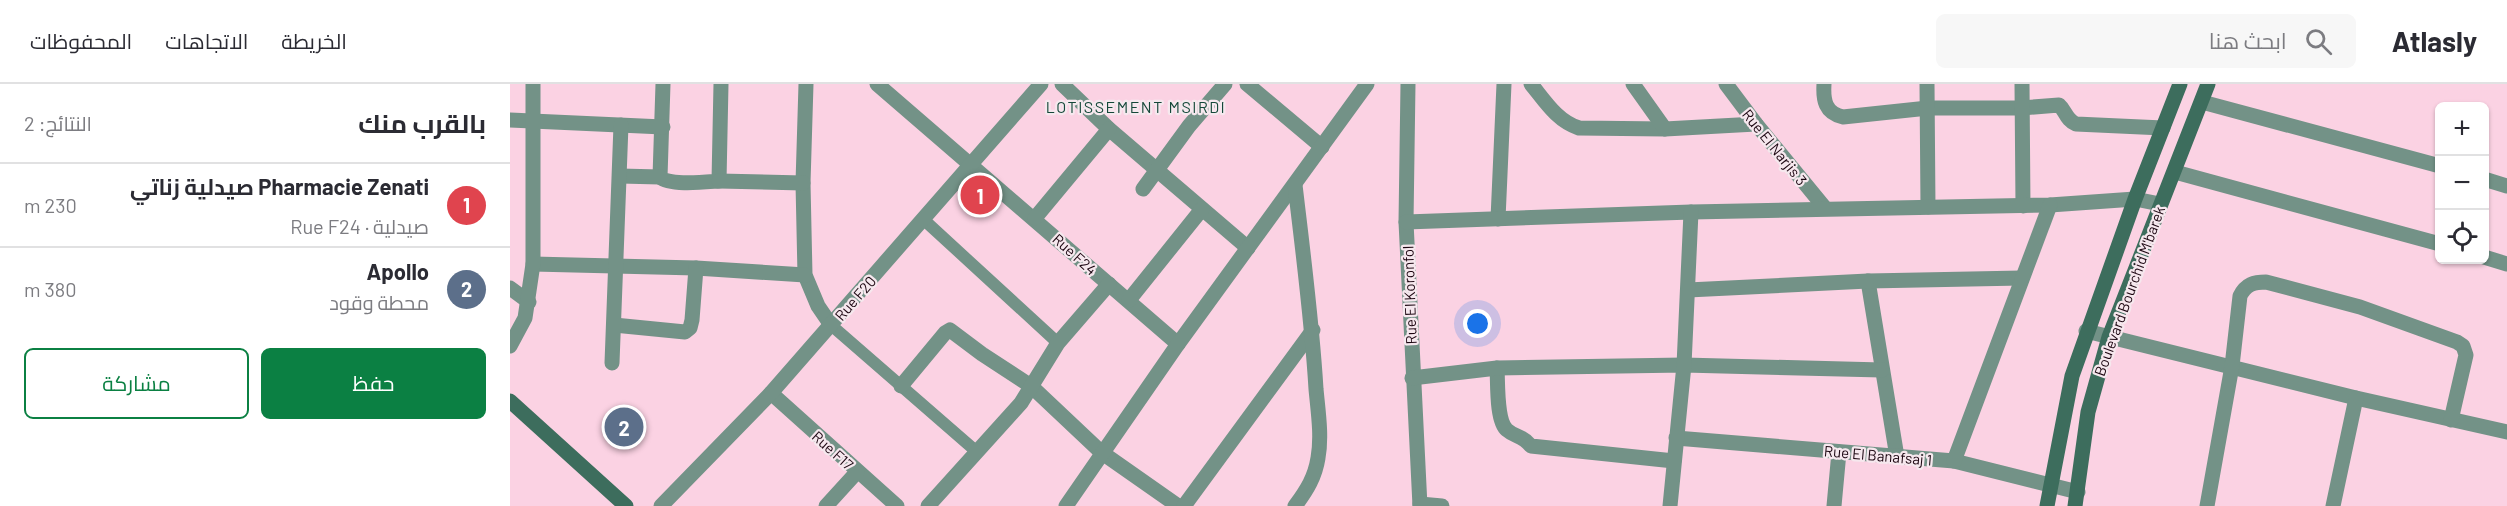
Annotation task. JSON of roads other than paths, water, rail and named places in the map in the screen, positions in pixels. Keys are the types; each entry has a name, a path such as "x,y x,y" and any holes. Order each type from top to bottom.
{"main road":[{"name":"Boulevard Bourchid M'barek","path":"2047,506 2072,376 2086,331 2180,84"},
{"name":"Boulevard Bourchid M'barek","path":"2076,499 2088,412 2109,337 2208,84"},
{"path":"510,401 626,506"}],"street":[{"path":"510,346 525,318 529,302 532,264 533,84"},
{"path":"660,177 663,84"},
{"path":"719,182 721,84"},
{"path":"806,84 803,183 805,275 818,306 831,325 977,452"},
{"name":"Rue F24","path":"877,84 1035,218 1178,344"},
{"name":"Rue F20","path":"661,506 771,393 1041,84"},
{"path":"1062,84 1109,129 1248,248"},
{"path":"1143,189 1189,126 1225,84"},
{"path":"1247,84 1322,147"},
{"path":"1066,506 1101,452 1178,344 1368,84"},
{"name":"Rue El Koronfol","path":"1408,84 1406,222 1420,505"},
{"path":"1498,219 1504,84"},
{"path":"1530,84 1568,124 1580,128 1665,129 1756,124"},
{"path":"1633,84 1665,129"},
{"name":"Rue El Narjis 3","path":"1726,84 1825,208"},
{"path":"1824,84 1824,102 1831,112 1851,117 1928,108 2021,108 2059,105 2069,121 2082,125 2163,128"},
{"path":"1927,84 1928,207"},
{"path":"2022,84 2023,206"},
{"path":"2202,102 2435,165"},
{"path":"510,120 663,127"},
{"path":"612,363 621,125"},
{"path":"1035,218 1109,129"},
{"path":"2175,171 2435,243"},
{"path":"620,176 660,177 668,182 803,183"},
{"path":"2489,181 2507,186"},
{"path":"1295,185 1313,330 1319,455 1308,490 1295,506"},
{"path":"1406,222 1825,208 2050,206 2135,199 2160,204"},
{"path":"1954,461 2050,206"},
{"path":"1129,300 1202,209"},
{"path":"1670,506 1684,365 1691,212"},
{"path":"923,219 1058,343"},
{"path":"2489,259 2507,264"},
{"path":"532,264 696,267 805,275"},
{"path":"614,325 685,332 690,328 692,320 696,267"},
{"path":"1688,290 1868,281 2022,278"},
{"path":"1868,281 1896,457"},
{"path":"2207,506 2232,366 2240,296 2242,291 2253,283 2266,282 2360,307 2463,346 2466,355 2451,420"},
{"path":"928,506 1021,403 1058,343 1109,284"},
{"path":"510,288 529,302"},
{"path":"902,386 945,333 950,330 981,354 1031,386 1101,452 1178,506"},
{"path":"1184,506 1313,330"},
{"path":"2086,331 2356,398 2507,432"},
{"path":"1412,378 1497,368 1684,365 1882,370"},
{"path":"1497,368 1500,417 1504,427 1510,433 1522,436 1531,446 1674,461"},
{"name":"Rue F17","path":"771,393 856,472 897,506"},
{"path":"2333,506 2356,398"},
{"name":"Rue El Banafsaj 1","path":"1676,438 1954,461 2050,485 2076,499"},
{"path":"1834,506 1839,452"},
{"path":"826,506 856,472"},
{"path":"1420,505 1442,506"}],"place":[{"name":"Pharmacie Zenati صيدلية زناتي","path":"980,195"},
{"name":"Apollo","path":"624,427"}],"district":[{"name":"LOTISSEMENT MSIRDI","path":"1136,106"}]}
